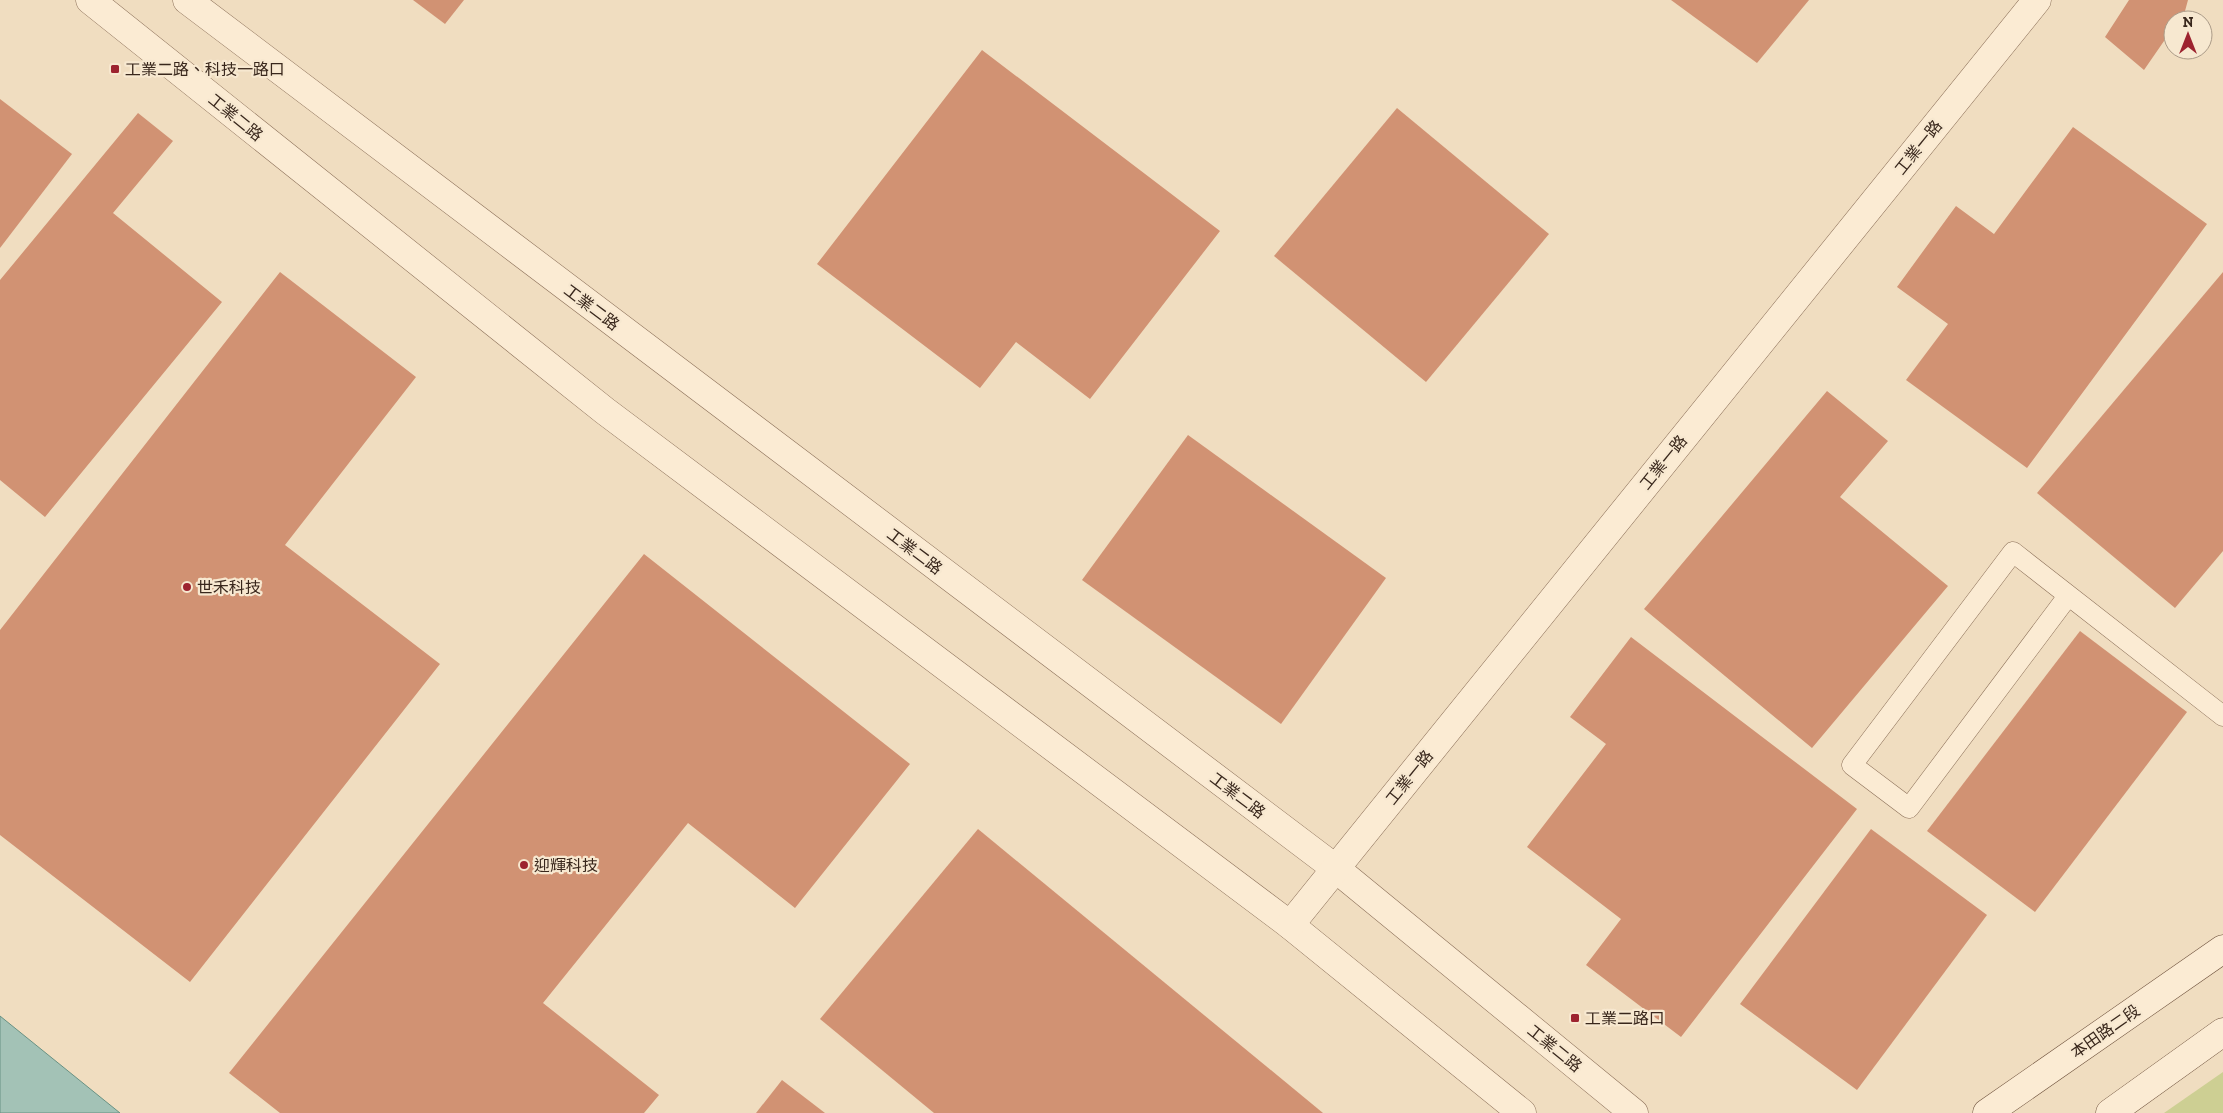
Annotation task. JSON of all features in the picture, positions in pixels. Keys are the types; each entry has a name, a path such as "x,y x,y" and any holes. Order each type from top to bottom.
{"street":[{"name":"工業二路","path":"90,0 605,412 1290,925 1522,1113"},
{"name":"工業二路","path":"187,0 1335,868 1634,1113"},
{"name":"工業一路","path":"1290,925 2037,0"},
{"name":"本田路二段","path":"1987,1113 2223,948"},
{"path":"2110,1113 2223,1032"}],"lane":[{"path":"2068,596 1908,808 1852,765 2012,552 2223,716"}],"green space":[{"path":"2223,1072 2223,1113 2164,1113"}],"shaded area":[{"path":"0,1016 120,1113 0,1113"}],"building":[{"path":"413,0 464,0 445,24"},
{"path":"1671,0 1809,0 1757,63"},
{"path":"2129,0 2188,0 2185,10 2163,10 2163,42 2144,70 2105,37"},
{"path":"982,50 1220,231 1090,399 1016,342 980,388 817,264"},
{"path":"0,99 72,154 0,248"},
{"path":"1397,108 1549,234 1426,382 1274,256"},
{"path":"138,113 173,141 113,213 222,302 45,517 0,480 0,280"},
{"path":"2073,127 2207,224 2027,468 1906,380 1948,324 1897,287 1956,206 1994,234"},
{"name":"世禾科技","path":"280,272 416,377 285,545 440,664 190,982 0,835 0,630"},
{"path":"2223,272 2223,551 2175,608 2037,493"},
{"path":"1827,391 1888,441 1840,497 1948,586 1812,748 1644,609"},
{"path":"1188,435 1386,578 1281,724 1082,580"},
{"name":"迎輝科技","path":"644,554 910,764 795,908 688,823 543,1003 659,1095 644,1113 280,1113 229,1073"},
{"path":"2080,631 2187,712 2035,912 1927,831"},
{"path":"1631,637 1857,809 1681,1037 1586,965 1621,919 1527,847 1606,744 1570,717"},
{"path":"978,829 1323,1113 934,1113 820,1019"},
{"path":"1871,829 1987,915 1857,1090 1740,1004"},
{"path":"782,1080 825,1113 756,1113"}],"place":[{"name":"工業二路、科技一路口","path":"115,69"},
{"name":"世禾科技","path":"187,587"},
{"name":"迎輝科技","path":"524,865"},
{"name":"工業二路口","path":"1575,1018"}]}
